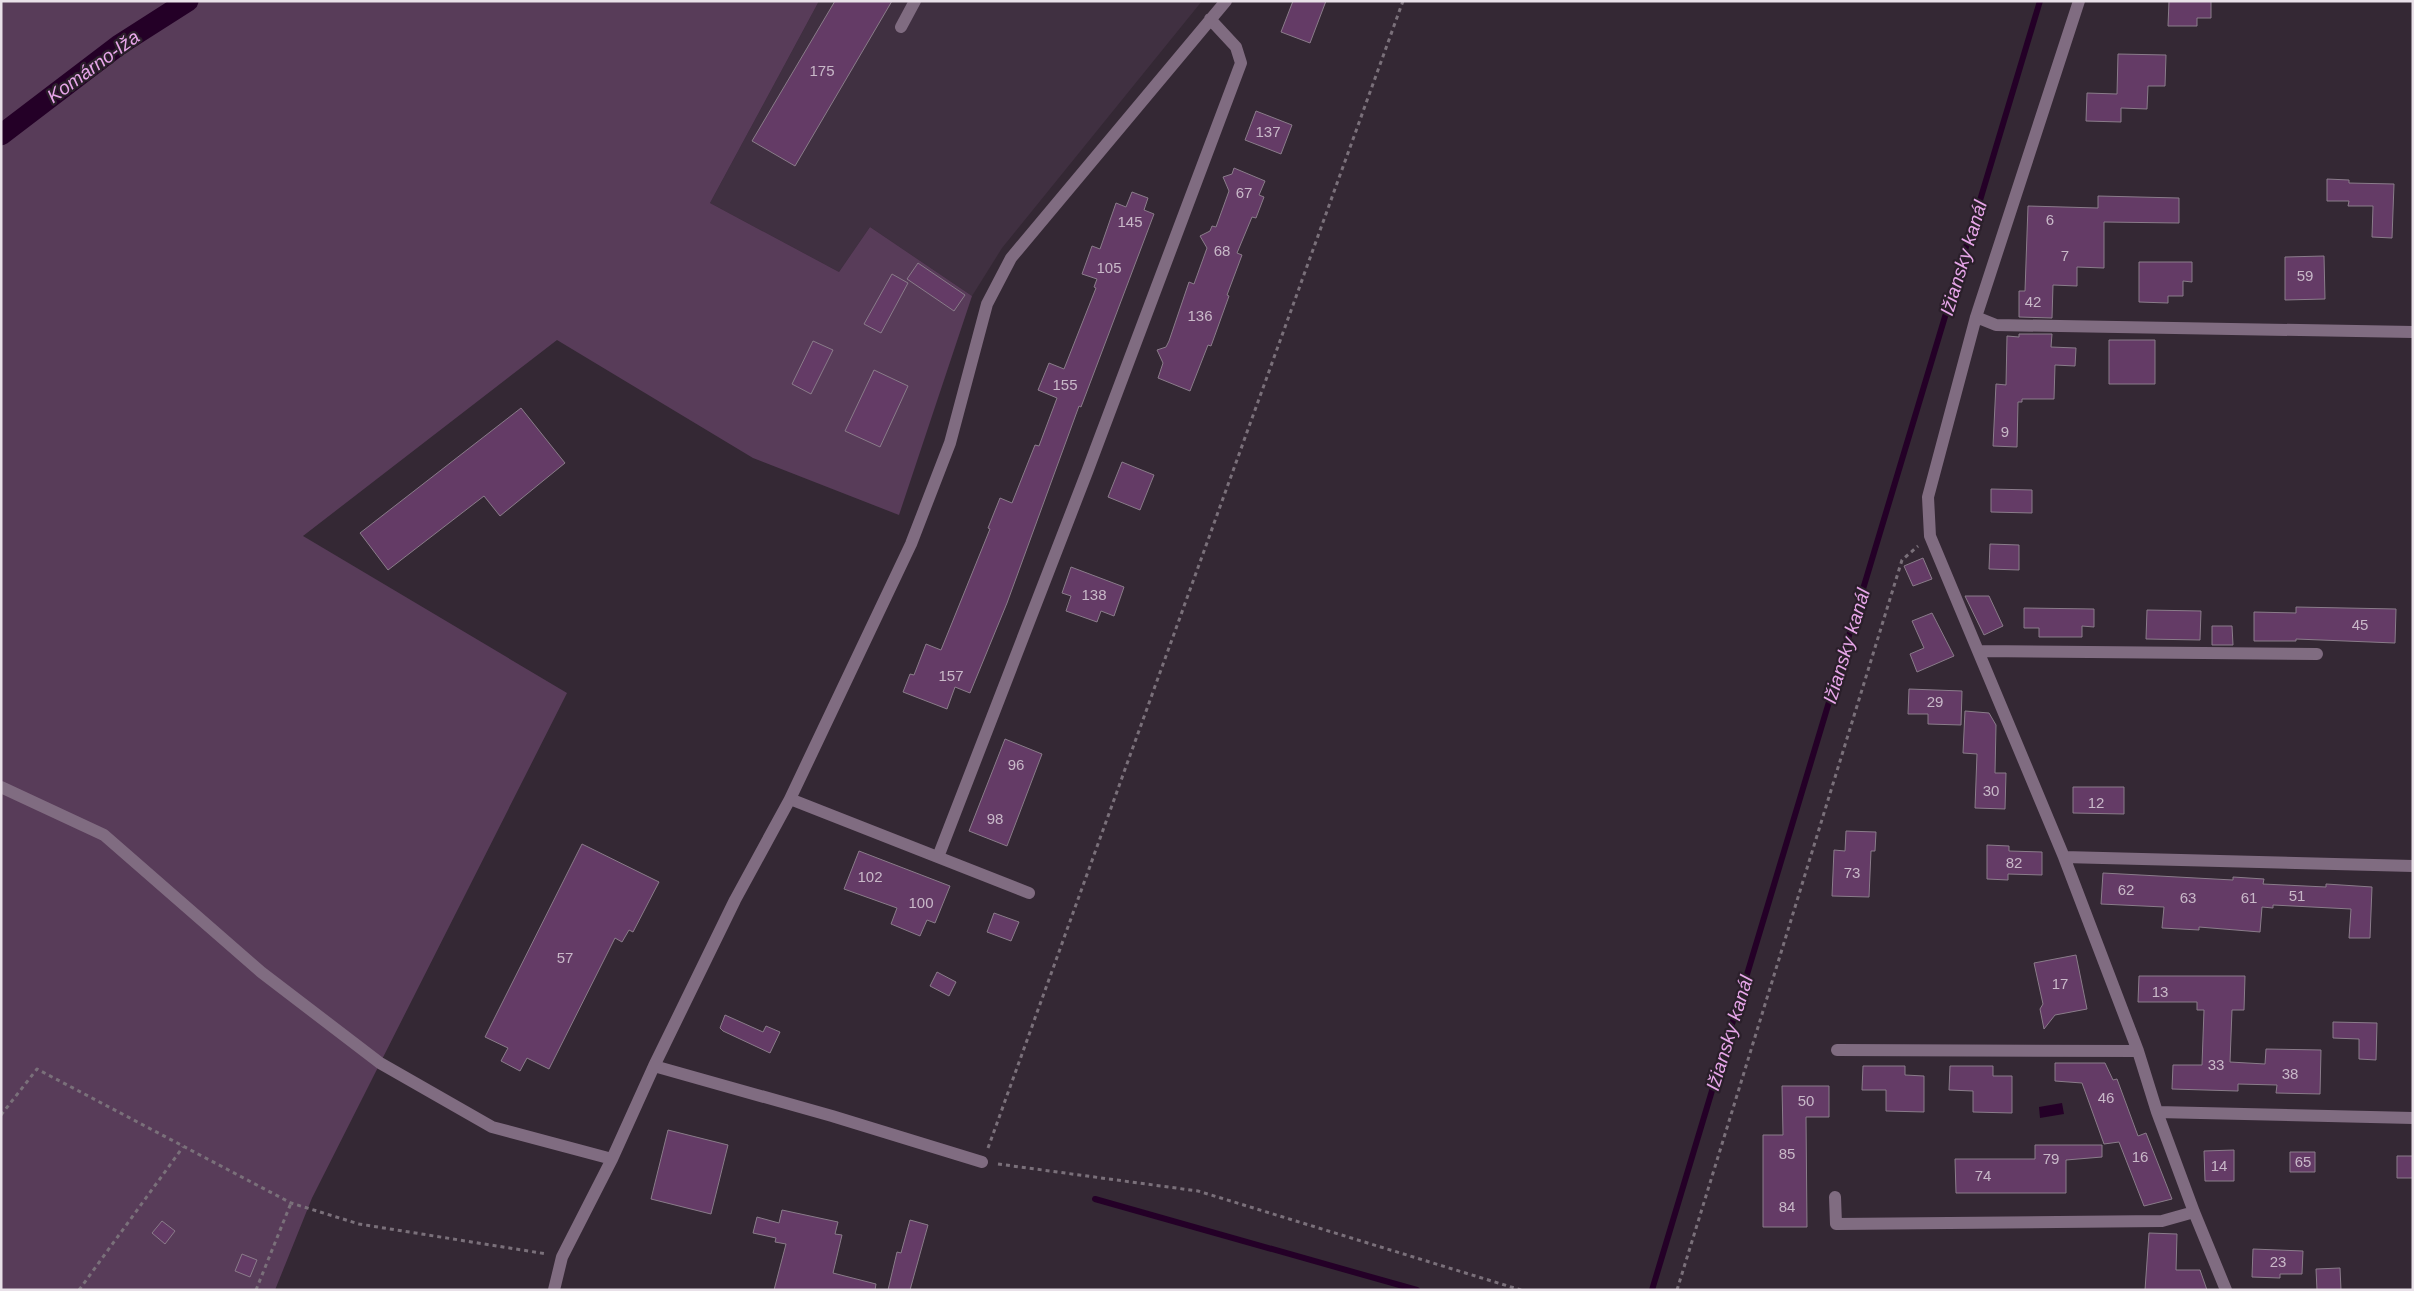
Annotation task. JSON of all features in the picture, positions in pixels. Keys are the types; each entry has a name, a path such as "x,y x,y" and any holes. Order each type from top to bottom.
{"street":[{"path":"901,26 915,1"},
{"path":"554,1290 562,1256 612,1159 654,1066 735,900 790,799 911,544 950,443 988,304 1011,258 1226,1"},
{"path":"2079,1 1976,317 1928,497 1930,536 2064,857 2138,1051 2157,1112 2194,1212 2226,1290"},
{"path":"938,857 1084,481 1241,62 1236,47 1210,19"},
{"path":"1976,317 1996,325 2413,332"},
{"path":"1978,651 2317,654"},
{"path":"1,787 104,835 261,972 380,1063 492,1127 612,1159"},
{"path":"790,799 1029,893"},
{"path":"2064,857 2413,866"},
{"path":"1837,1050 2138,1051"},
{"path":"654,1066 832,1116 982,1162"},
{"path":"2157,1112 2413,1118"},
{"path":"1835,1197 1836,1224 2162,1221 2194,1212"}],"path":[{"path":"1403,1 982,1162 1198,1191 1521,1290"},
{"path":"1677,1290 1902,560 1930,536"},
{"path":"1,1116 37,1069 291,1203 359,1224 562,1256"},
{"path":"79,1290 183,1147"},
{"path":"256,1290 291,1203"}],"shaded area":[{"path":"1,1 819,1 710,203 839,272 870,227 972,296 899,515 753,458 557,340 303,536 567,693 312,1198 275,1290 1,1290"},
{"path":"819,1 1202,1 1002,248 972,296 870,227 839,272 710,203"},
{"path":"2062,1103 2064,1114 2040,1118 2039,1107"}],"building":[{"path":"835,1 892,1 795,166 752,141"},
{"path":"1293,1 1326,1 1310,43 1281,32"},
{"path":"2169,1 2211,1 2211,18 2197,18 2197,26 2168,26"},
{"path":"2118,54 2166,55 2165,86 2148,86 2147,109 2121,108 2121,122 2086,121 2087,93 2117,94"},
{"path":"1256,111 1292,125 1281,154 1245,140"},
{"path":"1234,168 1265,181 1259,195 1264,197 1256,218 1252,217 1237,253 1242,255 1227,295 1229,296 1211,346 1208,345 1190,391 1158,378 1163,363 1157,350 1166,347 1189,282 1194,284 1207,248 1200,236 1210,231 1212,226 1216,227 1229,191 1223,177 1232,174"},
{"path":"2327,179 2349,180 2349,183 2394,184 2392,238 2372,237 2373,206 2348,206 2349,201 2327,201"},
{"path":"1132,192 1148,198 1144,210 1154,214 1081,407 1079,406 1007,603 970,693 955,687 947,709 903,692 910,674 914,675 926,644 941,650 990,529 988,528 1000,498 1012,503 1035,445 1039,446 1057,398 1038,390 1049,363 1064,369 1096,288 1094,287 1097,279 1082,274 1092,246 1100,249 1116,203 1126,207"},
{"path":"2098,196 2179,198 2179,223 2104,222 2104,268 2077,267 2077,286 2053,285 2052,318 2019,317 2019,291 2025,291 2028,206 2098,208"},
{"path":"2324,256 2325,299 2285,300 2285,257"},
{"path":"2139,262 2192,262 2192,282 2183,281 2183,296 2168,296 2168,303 2139,302"},
{"path":"918,263 965,295 954,311 907,279"},
{"path":"892,274 908,283 881,333 864,324"},
{"path":"2019,334 2052,334 2051,347 2076,348 2075,366 2055,365 2054,399 2022,399 2022,402 2018,402 2017,447 1993,446 1996,384 2006,385 2007,336 2019,337"},
{"path":"2109,340 2155,340 2155,384 2109,384"},
{"path":"813,341 833,350 811,394 792,384"},
{"path":"874,370 908,386 880,447 845,431"},
{"path":"521,408 565,463 500,516 484,496 388,570 360,533"},
{"path":"1122,462 1154,475 1140,510 1108,497"},
{"path":"1991,489 2032,490 2032,513 1991,512"},
{"path":"1990,544 2019,545 2019,570 1989,569"},
{"path":"1923,558 1932,579 1913,586 1904,566"},
{"path":"1071,567 1124,587 1114,616 1101,611 1097,622 1066,611 1071,596 1062,593"},
{"path":"1965,596 1989,596 2003,626 1984,635"},
{"path":"2296,607 2396,609 2395,643 2296,639 2296,641 2254,641 2254,612 2296,613"},
{"path":"2024,608 2094,609 2094,627 2082,626 2082,637 2039,637 2039,628 2024,628"},
{"path":"2147,610 2201,611 2200,640 2146,639"},
{"path":"1932,613 1954,656 1917,672 1910,654 1924,648 1912,621"},
{"path":"2212,626 2232,626 2233,645 2212,645"},
{"path":"1909,689 1962,691 1961,725 1928,724 1928,714 1908,714"},
{"path":"1965,711 1989,713 1996,725 1995,773 2006,773 2005,809 1975,808 1977,754 1963,753"},
{"path":"1005,739 1042,754 1007,846 969,831"},
{"path":"2073,787 2124,787 2124,814 2073,813"},
{"path":"1846,831 1876,832 1875,851 1871,851 1869,897 1832,896 1834,850 1845,851"},
{"path":"582,844 659,882 633,932 629,930 622,942 615,938 549,1069 527,1058 520,1071 501,1061 508,1048 485,1037"},
{"path":"1987,845 2009,846 2009,851 2042,852 2042,875 2008,874 2008,880 1987,879"},
{"path":"859,851 950,886 935,923 927,920 920,936 891,924 897,908 844,889"},
{"path":"2103,873 2233,880 2233,877 2264,879 2263,884 2326,887 2326,884 2372,887 2370,938 2349,938 2351,909 2273,905 2273,908 2262,907 2260,932 2199,927 2199,930 2162,928 2164,907 2101,904"},
{"path":"994,913 1019,922 1011,941 987,932"},
{"path":"2076,955 2087,1009 2055,1015 2044,1029 2040,1009 2043,1004 2034,963"},
{"path":"937,972 956,982 949,996 930,986"},
{"path":"2139,976 2245,976 2244,1010 2232,1010 2230,1062 2265,1064 2266,1049 2321,1050 2320,1094 2276,1093 2277,1085 2238,1084 2238,1091 2172,1089 2173,1065 2202,1065 2204,1010 2197,1010 2197,1002 2138,1002"},
{"path":"725,1015 763,1032 766,1026 780,1032 770,1053 723,1031 720,1028"},
{"path":"2333,1022 2377,1023 2376,1060 2359,1059 2359,1039 2333,1038"},
{"path":"2055,1063 2105,1063 2113,1080 2117,1079 2138,1136 2146,1133 2172,1199 2144,1206 2119,1142 2104,1144 2082,1083 2055,1081"},
{"path":"1863,1066 1905,1066 1905,1075 1924,1076 1924,1112 1886,1111 1886,1090 1862,1090"},
{"path":"1950,1066 1993,1066 1993,1076 2012,1076 2012,1113 1973,1112 1973,1091 1949,1090"},
{"path":"1782,1086 1829,1086 1829,1117 1806,1117 1807,1227 1763,1227 1763,1135 1783,1135"},
{"path":"668,1130 728,1145 711,1214 651,1199"},
{"path":"2035,1145 2102,1145 2102,1157 2066,1160 2066,1193 1956,1193 1955,1159 2035,1159"},
{"path":"2234,1150 2234,1181 2205,1181 2204,1151"},
{"path":"2290,1152 2315,1152 2315,1172 2290,1172"},
{"path":"2397,1156 2413,1156 2413,1178 2397,1178"},
{"path":"782,1210 838,1222 835,1234 842,1235 833,1273 876,1284 875,1290 774,1290 786,1244 775,1242 776,1238 753,1233 757,1217 779,1223"},
{"path":"910,1220 928,1225 910,1290 888,1290 897,1252 901,1253"},
{"path":"162,1221 175,1231 165,1244 152,1233"},
{"path":"2149,1233 2177,1234 2176,1270 2200,1270 2207,1290 2145,1290"},
{"path":"2253,1249 2303,1251 2302,1274 2280,1274 2280,1278 2252,1277"},
{"path":"242,1254 257,1260 250,1277 235,1271"},
{"path":"2340,1268 2341,1290 2317,1290 2316,1269"}],"waterway":[{"name":"Komárno-Iža","path":"1,135 119,45 188,1"},
{"name":"Ižiansky kanál","path":"1652,1290 2040,1"},
{"path":"1095,1199 1417,1290"}]}
